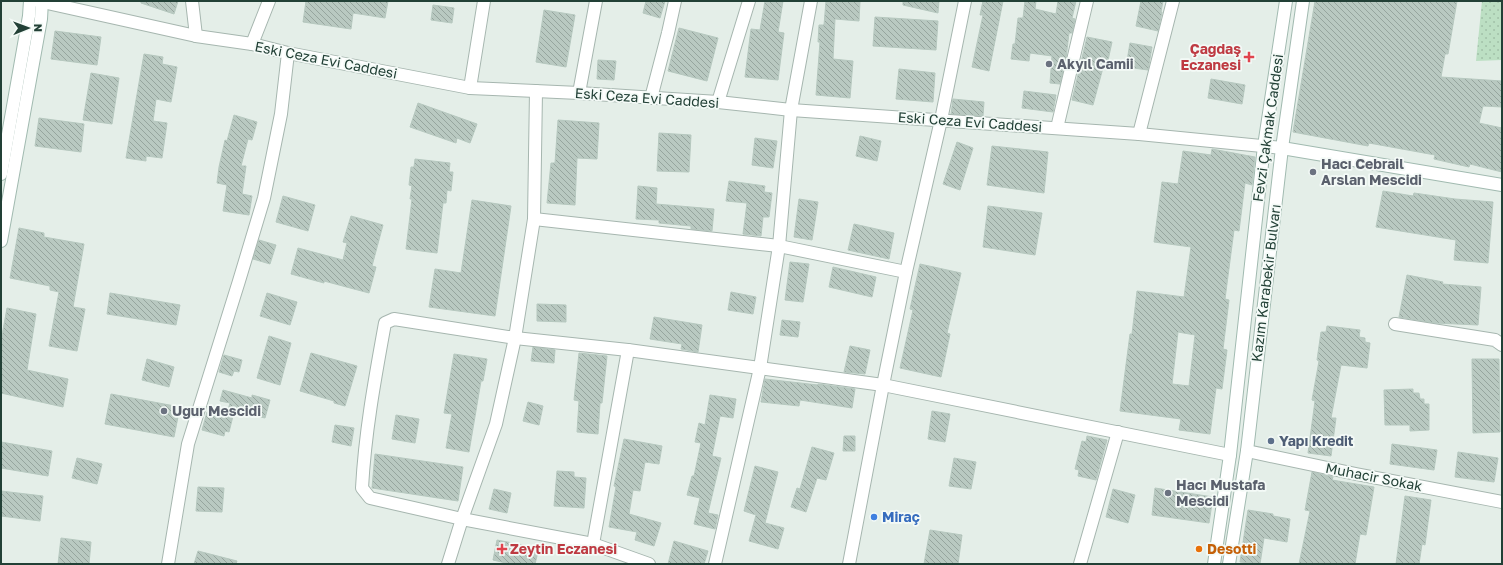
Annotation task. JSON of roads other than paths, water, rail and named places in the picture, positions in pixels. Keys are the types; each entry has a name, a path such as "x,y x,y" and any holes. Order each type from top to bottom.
{"street":[{"path":"1,174 29,16 30,1"},
{"path":"1,241 39,26 41,1"},
{"name":"Eski Ceza Evi Caddesi","path":"41,1 196,36 252,44 288,53 470,88 718,102 791,110 1139,134 1282,148"},
{"path":"192,1 196,36"},
{"path":"252,44 269,1"},
{"path":"470,88 484,1"},
{"path":"579,93 596,1"},
{"path":"650,98 668,33 675,1"},
{"path":"718,102 749,1"},
{"path":"714,564 760,368 779,246 791,110 811,1"},
{"path":"849,564 906,272 941,120 965,1"},
{"path":"1058,128 1087,1"},
{"path":"1139,134 1173,1"},
{"name":"Fevzi Çakmak Caddesi","path":"1214,564 1230,455 1264,146 1286,1"},
{"name":"Kazım Karabekir Bulvarı","path":"1229,564 1247,451 1282,148 1303,1"},
{"path":"168,564 188,444 240,281 264,198 281,114 288,53"},
{"path":"448,564 462,519 496,424 515,338 534,219 536,92"},
{"path":"1282,148 1502,185"},
{"path":"534,219 779,246 906,272"},
{"path":"649,564 593,544 462,519 370,498 362,488 364,451 370,405 385,324 394,319 515,338 628,350 883,384 1230,455"},
{"path":"1395,324 1495,340 1502,345"},
{"path":"593,544 628,350"},
{"path":"1080,564 1118,432"},
{"name":"Muhacir Sokak","path":"1247,451 1502,502"}],"place":[{"name":"Çağdaş Eczanesi","path":"1249,57"},
{"name":"Akyıl Camii","path":"1049,64"},
{"name":"Hacı Cebrail Arslan Mescidi","path":"1313,172"},
{"name":"Uğur Mescidi","path":"164,411"},
{"name":"Yapı Kredit","path":"1271,441"},
{"name":"Hacı Mustafa Mescidi","path":"1168,493"},
{"name":"Miraç","path":"874,517"},
{"name":"Zeytin Eczanesi","path":"502,549"},
{"name":"Desotti","path":"1199,549"}]}
